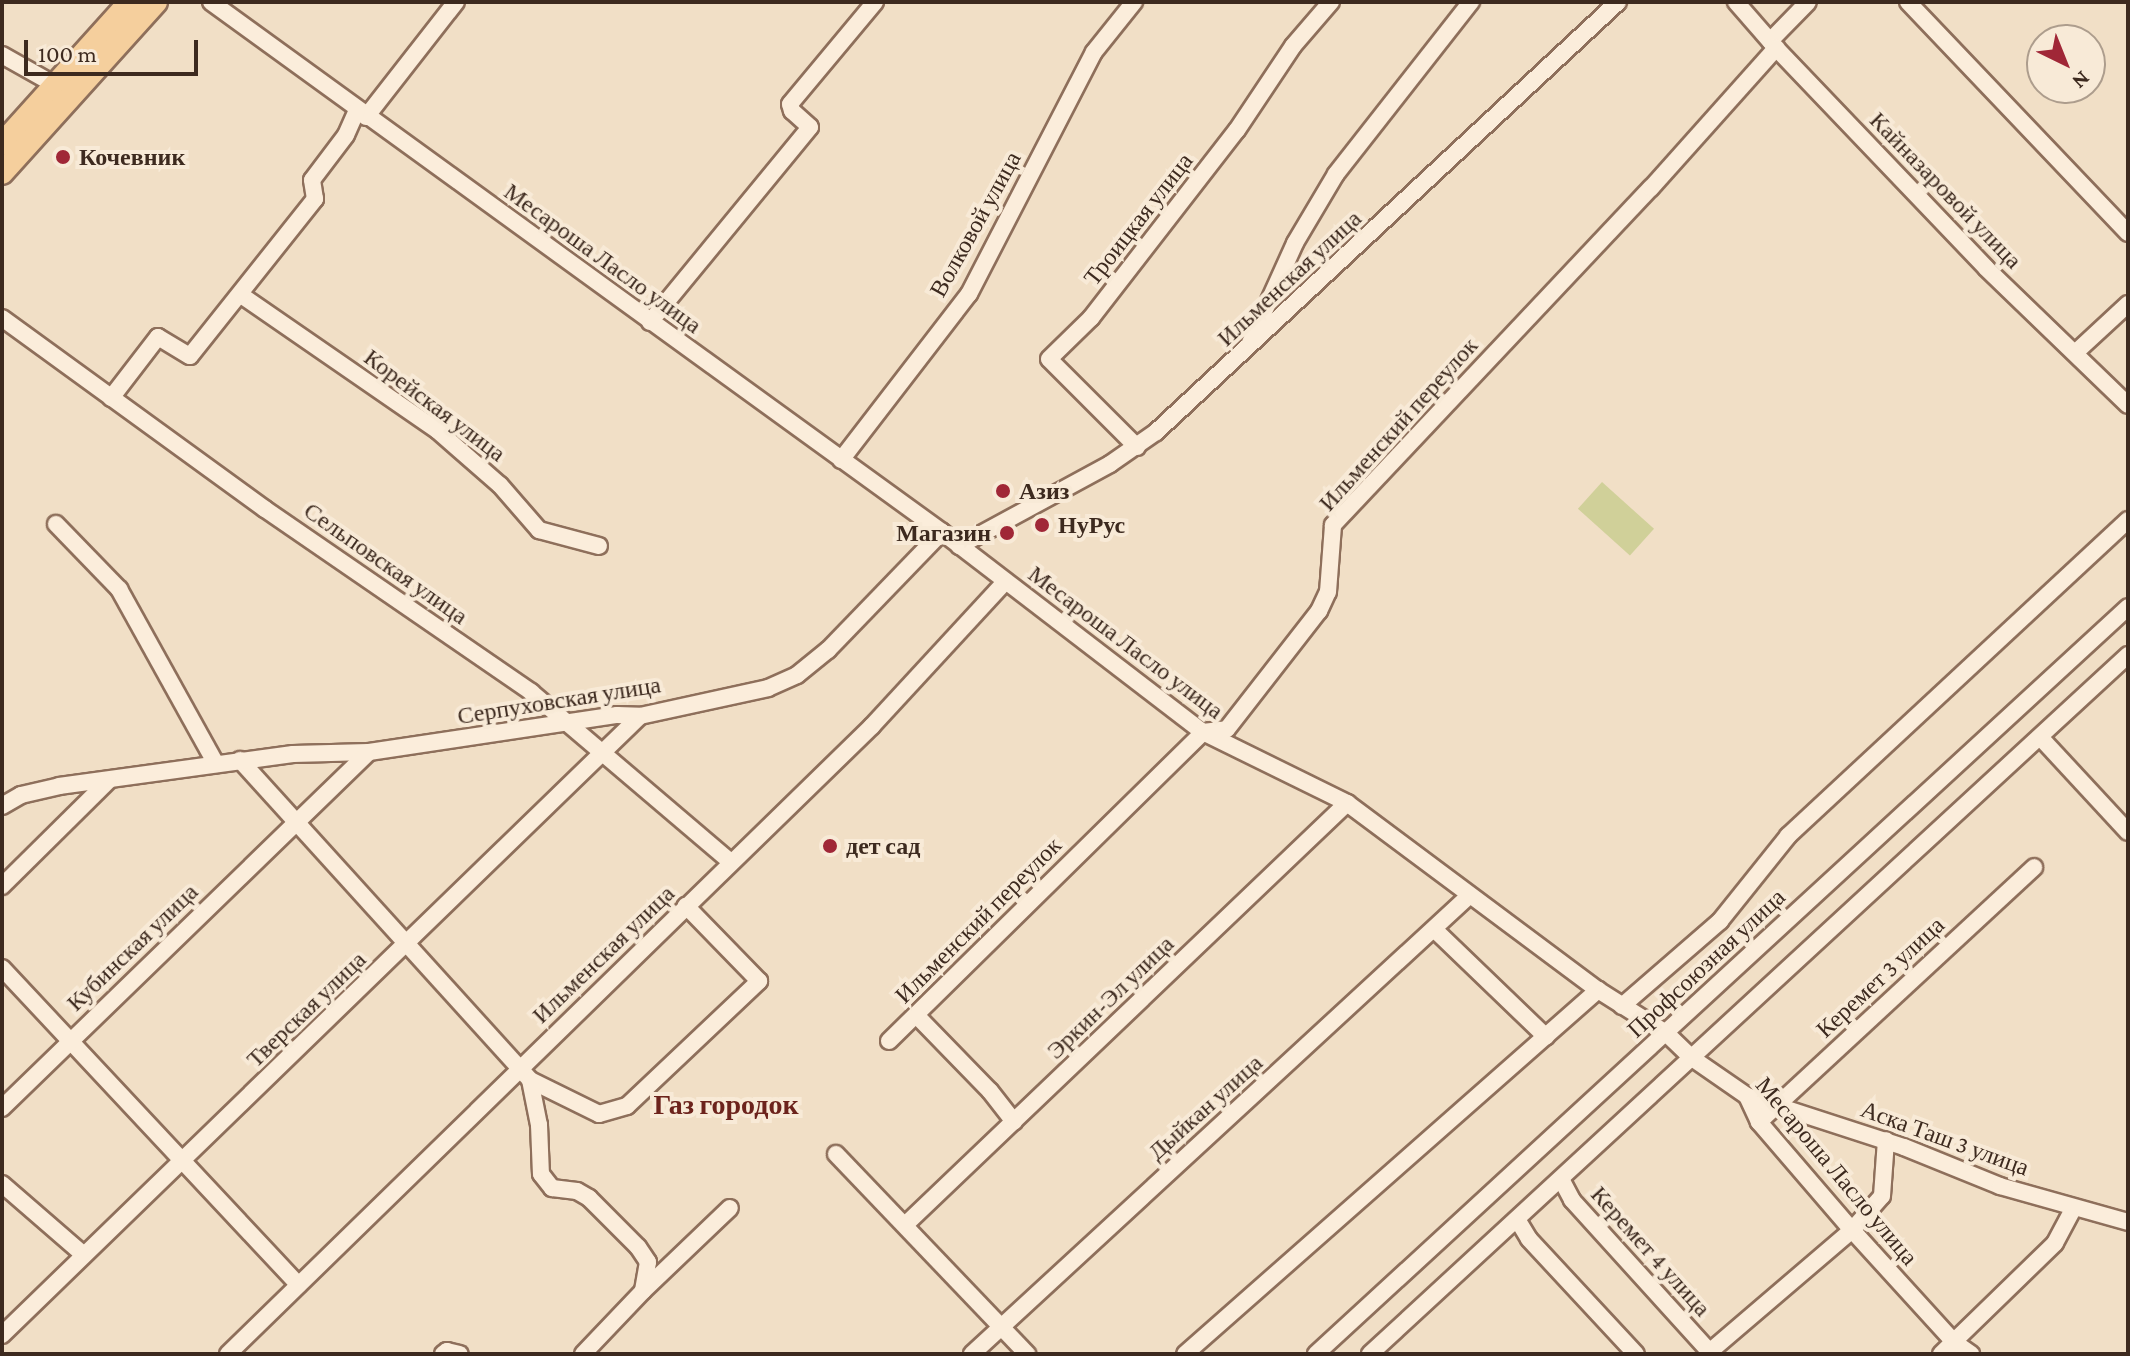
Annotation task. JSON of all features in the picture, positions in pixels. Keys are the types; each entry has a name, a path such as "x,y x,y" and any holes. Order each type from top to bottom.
{"main road":[{"path":"2,173 130,2"},
{"path":"2,144 156,2"}],"street":[{"name":"Месароша Ласло улица","path":"211,2 942,532 1203,732 1347,803 1598,990 1666,1033 1692,1058 1747,1096 1759,1122 1852,1230 1954,1342 1971,1354"},
{"path":"111,398 158,337 190,356 315,199 312,180 362,114 456,2"},
{"path":"650,322 810,127 792,111 790,104 875,2"},
{"name":"Волковой улица","path":"841,460 969,294 1094,52 1134,2"},
{"name":"Троицкая улица","path":"1137,447 1049,359 1091,318 1237,130 1293,46 1331,2"},
{"path":"1247,350 1295,243 1336,174 1471,2"},
{"name":"Ильменская улица","path":"959,546 1137,447 1247,350 1618,2"},
{"name":"Кайназаровой улица","path":"1736,2 1773,45 1986,268 2128,405"},
{"name":"Ильменский переулок","path":"889,1041 1203,732 1227,729 1319,611 1328,592 1333,525 1651,188 1808,2"},
{"path":"1908,2 2128,233"},
{"path":"2,55 64,89"},
{"name":"Корейская улица","path":"241,295 438,431 500,485 539,530 599,546"},
{"path":"2075,353 2128,304"},
{"name":"Сельповская улица","path":"2,318 531,692 731,862"},
{"path":"1622,1006 1720,921 1788,836 2128,520"},
{"path":"56,524 119,589 216,764"},
{"name":"Серпуховская улица","path":"2,806 21,795 59,786 240,760 293,754 369,752 617,715 640,716 768,688 797,675 828,650 942,532"},
{"name":"Ильменская улица","path":"228,1354 526,1074 686,906 872,726 1005,582"},
{"name":"Профсоюзная улица","path":"1316,1354 2128,607"},
{"path":"1370,1354 2128,655"},
{"name":"Тверская улица","path":"2,1335 640,716"},
{"path":"2040,737 2128,832"},
{"name":"Кубинская улица","path":"2,1108 369,752"},
{"path":"240,760 526,1074 599,1114 627,1106 759,981 686,906"},
{"path":"2,886 108,781"},
{"name":"Эркин-Эл улица","path":"905,1225 1347,803"},
{"name":"Керемет 3 улица","path":"1759,1122 2034,867"},
{"name":"Дыйкан улица","path":"972,1354 1470,895"},
{"path":"1435,930 1546,1037"},
{"path":"2,968 299,1285"},
{"path":"1185,1354 1598,990"},
{"path":"916,1015 990,1091 1014,1122"},
{"path":"526,1074 539,1125 541,1174 552,1188 577,1191 589,1198 638,1247 648,1262 643,1291"},
{"name":"Аска Таш 3 улица","path":"1747,1096 1886,1140 2000,1186 2128,1222"},
{"path":"1708,1353 1852,1230 1882,1196 1886,1140"},
{"path":"836,1154 1027,1354"},
{"name":"Керемет 4 улица","path":"1561,1179 1572,1200 1708,1353"},
{"path":"2,1184 84,1255"},
{"path":"583,1354 643,1291 730,1208"},
{"path":"1941,1354 2055,1243 2074,1208"},
{"path":"1517,1219 1529,1239 1636,1354"},
{"path":"443,1354 447,1351 460,1354"}],"green space":[{"path":"1602,482 1654,529 1630,556 1578,509"}],"place":[{"name":"Кочевник","path":"63,157"},
{"name":"Азиз","path":"1003,491"},
{"name":"НуРус","path":"1042,525"},
{"name":"Магазин","path":"1007,533"},
{"name":"дет сад","path":"830,846"}],"district":[{"name":"Газ городок","path":"726,1105"}]}
